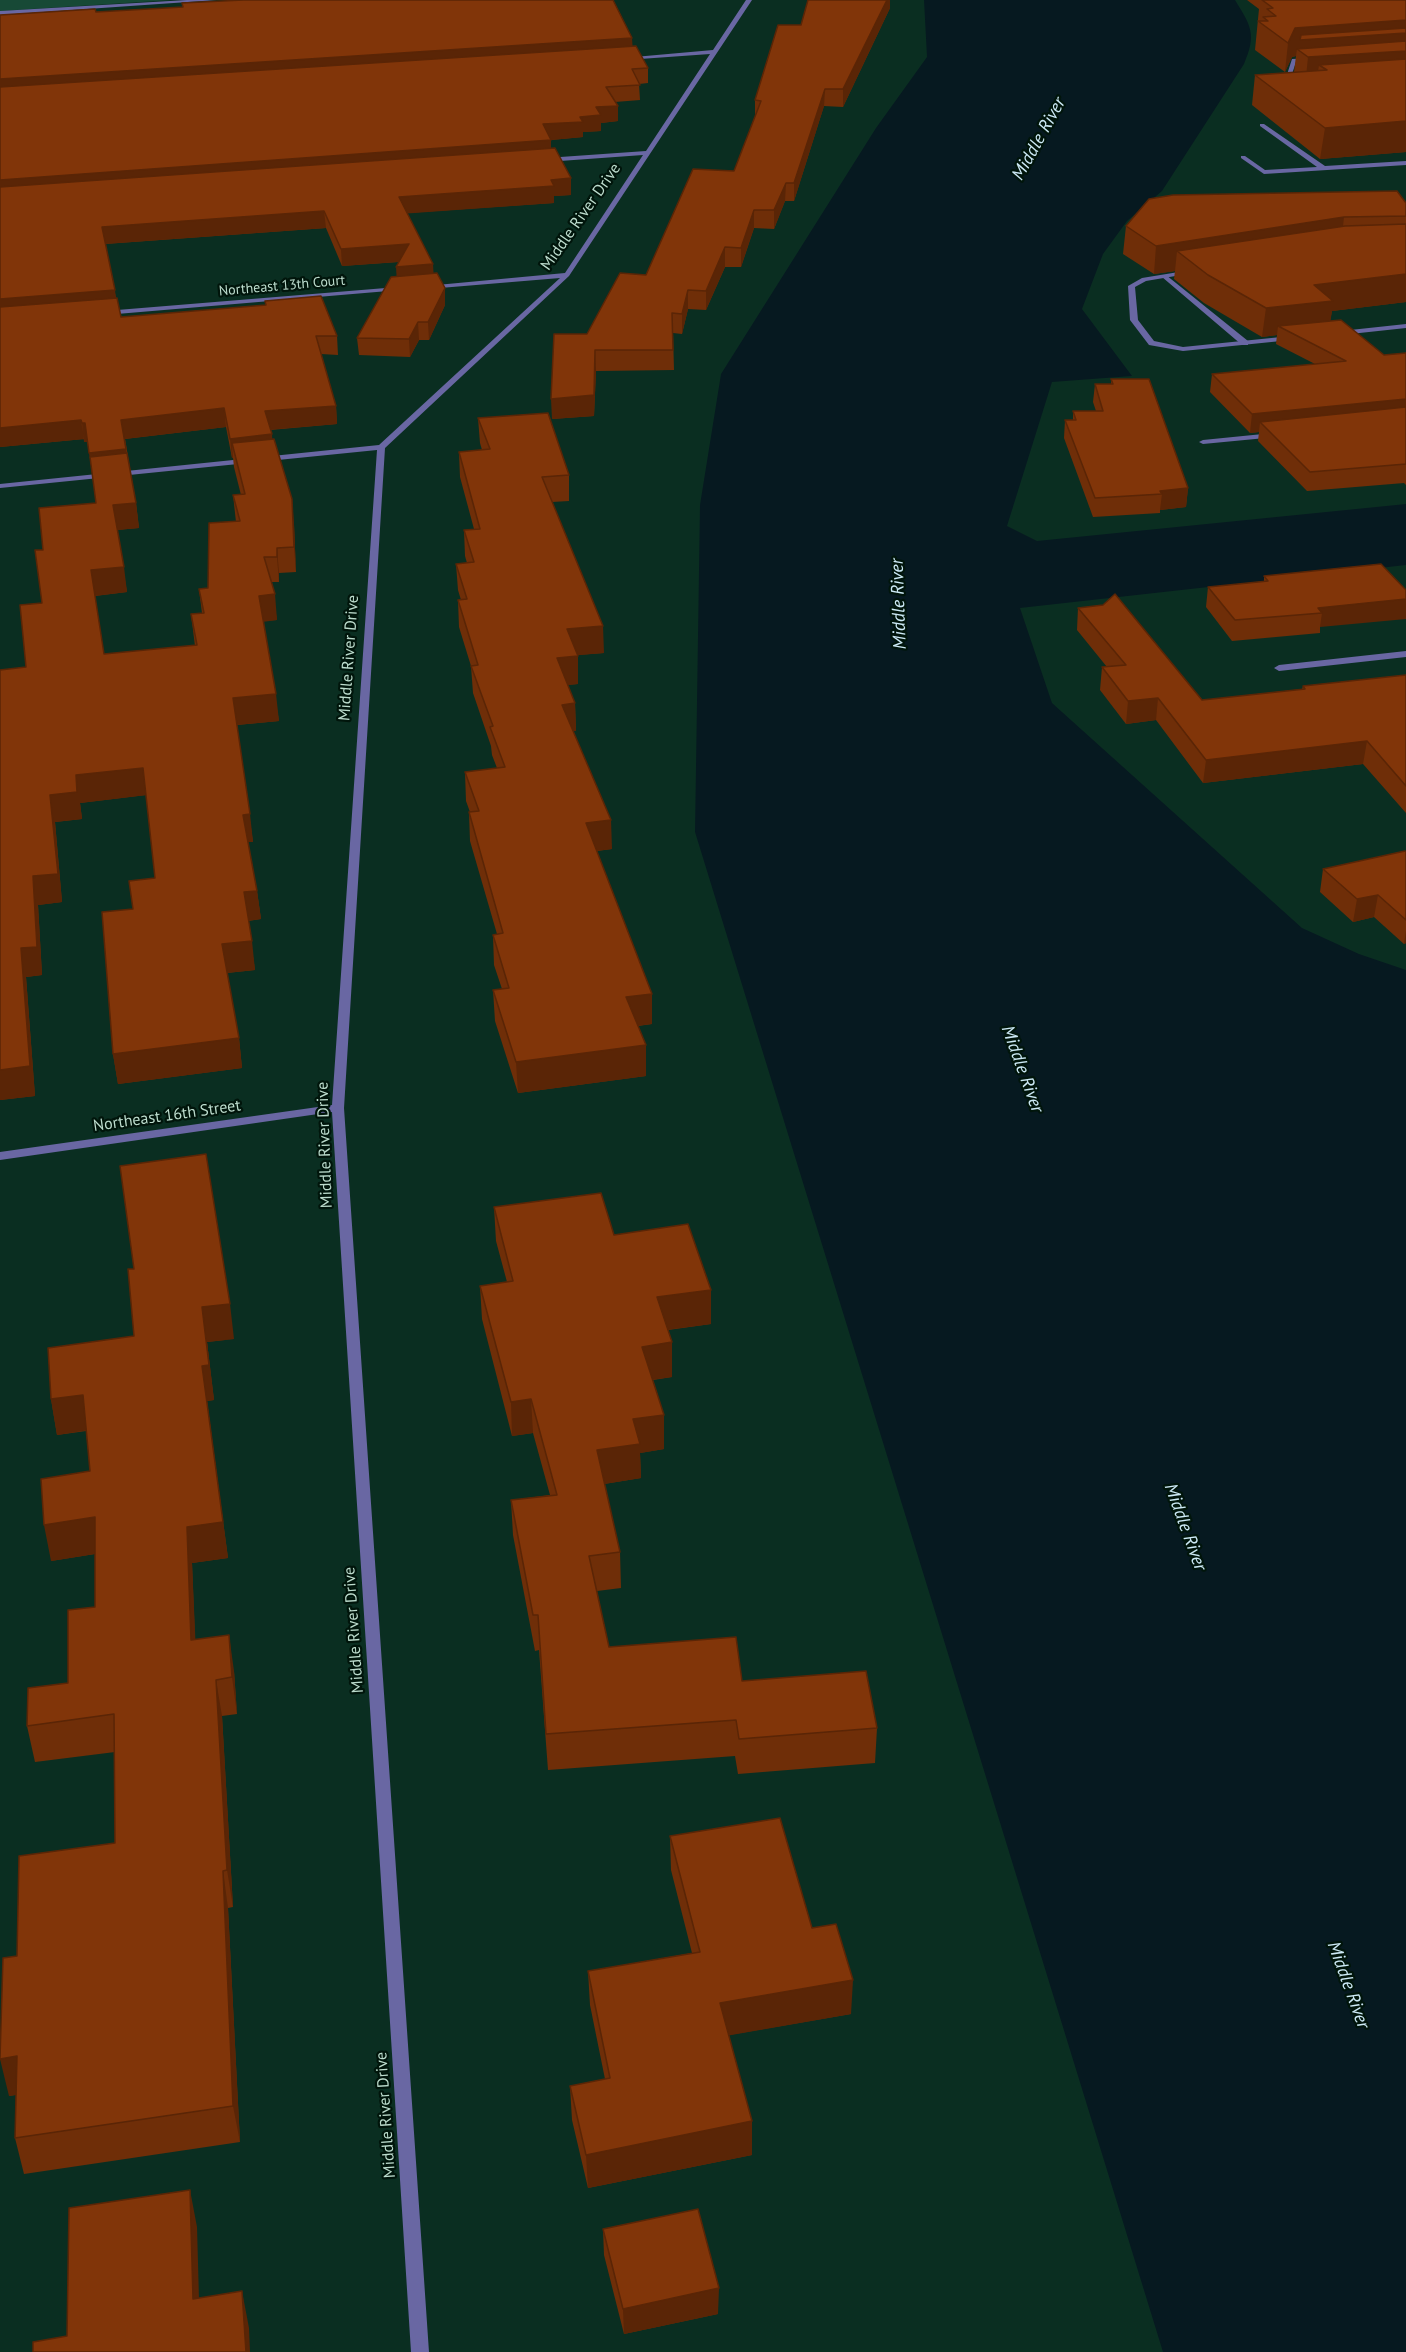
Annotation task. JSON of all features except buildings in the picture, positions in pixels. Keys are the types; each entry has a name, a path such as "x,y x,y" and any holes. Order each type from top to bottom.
{"street":[{"path":"0,13 214,0"},
{"name":"Middle River Drive","path":"420,2352 338,1108 381,447 567,275 749,0"},
{"path":"620,58 715,52"},
{"path":"1294,90 1285,87 1294,60 1316,58"},
{"path":"1289,74 1301,74"},
{"path":"1262,125 1323,168"},
{"path":"542,161 647,153"},
{"path":"1242,157 1264,172 1406,163"},
{"path":"1200,271 1144,279 1131,286 1134,320 1152,343 1183,349 1302,337"},
{"path":"413,288 567,275"},
{"path":"1164,276 1245,343"},
{"name":"Northeast 13th Court","path":"94,314 402,289"},
{"path":"1337,333 1406,327"},
{"path":"1203,442 1287,433"},
{"path":"0,486 381,447"},
{"path":"1279,668 1406,654"},
{"name":"Northeast 16th Street","path":"0,1156 338,1108"}],"green space":[{"path":"0,0 172,0 0,11"}],"water":[{"name":"Middle River","path":"924,0 1235,0 1250,30 1250,45 1244,64 1162,191 1127,221 1103,254 1082,309 1132,376 1052,382 1007,526 1037,541 1406,504 1406,565 1020,608 1052,703 1302,928 1359,954 1406,970 1406,2352 1163,2352 695,832 700,505 721,374 876,128 927,57"}]}
